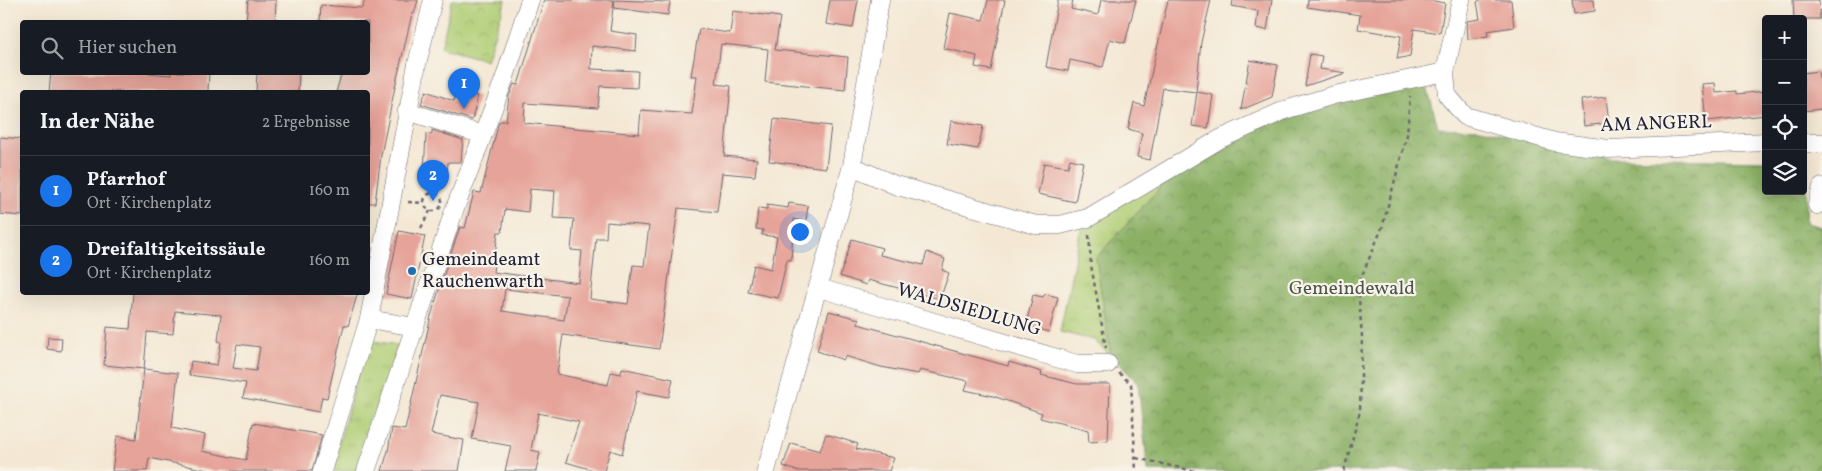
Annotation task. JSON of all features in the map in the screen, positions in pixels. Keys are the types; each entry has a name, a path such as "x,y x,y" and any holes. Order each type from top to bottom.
{"street":[{"path":"322,471 369,319 407,111 433,0"},
{"path":"366,471 454,211 483,135 530,0"},
{"path":"766,471 852,166 880,0"},
{"name":"AM ANGERL","path":"1461,0 1445,72 1448,95 1465,116 1555,142 1609,149 1762,142"},
{"path":"852,166 895,185 1036,225 1060,225 1088,218 1220,139 1285,110 1334,95 1445,72"},
{"path":"407,111 483,135"},
{"path":"1807,142 1822,143"},
{"path":"1817,205 1822,187"},
{"name":"WALDSIEDLUNG","path":"819,288 1077,364 1108,364"},
{"path":"369,319 415,328"}],"path":[{"path":"1344,471 1360,411 1362,337 1358,285 1382,228 1407,135 1411,79"},
{"path":"434,193 442,200 442,206 437,211 430,211 424,203 425,198 434,193"},
{"path":"421,228 430,211"},
{"path":"1088,218 1091,265 1108,364 1131,384 1136,471"},
{"path":"1136,458 1194,471"}],"green space":[{"path":"452,0 506,0 486,60 441,48"},
{"name":"Gemeindewald","path":"1426,83 1438,127 1481,129 1610,158 1762,161 1762,195 1807,195 1806,223 1822,227 1822,471 1148,471 1138,383 1111,356 1096,258 1175,171 1258,127 1340,100"},
{"path":"1175,171 1096,258 1111,356 1094,340 1060,332 1081,227"},
{"path":"368,340 398,345 390,375 357,471 331,471"}],"building":[{"path":"248,0 276,0 275,20 246,20"},
{"path":"365,0 418,0 414,14 412,14 395,87 381,155 375,203 370,203 370,90 337,90 341,75 370,75 370,20 320,20 321,5 362,8"},
{"path":"544,0 614,0 610,31 637,35 636,51 592,46 591,69 638,71 637,88 600,86 598,108 525,103 524,123 639,134 641,110 692,114 697,76 691,76 699,29 730,33 733,11 780,17 775,50 848,57 845,90 765,82 768,49 721,44 716,84 731,86 724,156 757,159 755,176 722,173 717,212 678,208 659,349 563,335 557,374 608,385 611,372 621,374 622,368 673,379 669,397 637,391 622,454 610,450 604,471 596,471 566,462 579,422 538,413 531,450 540,452 536,471 505,471 511,446 472,439 479,402 440,395 431,434 464,440 459,471 382,471 392,428 405,430 431,316 442,280 460,227 465,228 474,192 481,193 498,125 500,121 506,121 509,96 514,84 518,85","holes":["530,189 555,191 553,218 574,219 571,250 582,251 579,283 493,272 498,232 502,232 505,209 528,212","607,222 649,226 644,266 633,265 628,304 590,299 596,238 606,238","505,289 568,296 564,320 502,311"]},
{"path":"615,0 670,2 668,15 614,8"},
{"path":"830,0 858,0 853,28 826,24"},
{"path":"988,0 1005,0 991,70 975,67 977,56 943,48 950,13 983,20"},
{"path":"1058,0 1073,0 1071,9 1098,15 1101,0 1136,0 1125,43 1110,39 1103,67 1070,60 1068,71 1046,67"},
{"path":"1168,0 1211,0 1201,42 1196,92 1163,88 1150,160 1137,157 1142,133 1128,129 1134,103 1144,106"},
{"path":"1233,0 1272,0 1267,30 1256,28 1258,11 1232,6"},
{"path":"1308,0 1428,0 1445,3 1440,33 1414,29 1410,56 1397,59 1401,36 1358,29 1360,15 1307,7"},
{"path":"1480,0 1511,0 1514,27 1487,31 1488,36 1468,39 1467,21 1480,19 1477,2"},
{"path":"1572,0 1594,0 1595,11 1574,14"},
{"path":"1793,0 1819,0 1820,19 1807,19 1807,15 1794,15"},
{"path":"1310,54 1322,56 1320,69 1346,73 1305,86"},
{"path":"1250,60 1278,65 1272,97 1241,110"},
{"path":"1818,71 1819,78 1822,78 1822,109 1807,111 1807,72"},
{"path":"51,75 209,75 208,90 49,90"},
{"path":"257,75 299,75 298,90 256,90"},
{"path":"1715,83 1716,93 1737,91 1737,94 1762,91 1762,115 1706,121 1702,84"},
{"path":"426,91 454,101 457,91 478,96 472,120 421,104"},
{"path":"1197,92 1213,95 1208,128 1192,126"},
{"path":"1606,97 1609,123 1584,126 1581,100"},
{"path":"774,119 831,126 826,168 769,161"},
{"path":"951,121 983,126 978,149 947,144"},
{"path":"432,130 463,140 461,162 448,162 447,173 424,172 426,134 432,135"},
{"path":"0,137 20,139 20,216 0,214"},
{"path":"1070,159 1083,162 1075,202 1038,194 1044,163 1068,167"},
{"path":"789,203 808,206 806,221 794,219 791,260 787,260 778,298 748,292 754,265 771,269 777,237 762,235 763,230 756,229 758,208 767,209 767,205 788,208"},
{"path":"399,231 425,236 412,299 386,294"},
{"path":"852,239 882,248 880,255 923,265 927,252 945,259 942,270 949,273 940,299 868,280 866,285 840,276"},
{"path":"1045,294 1058,297 1049,332 1026,325 1033,295 1043,297"},
{"path":"133,295 357,295 348,326 344,325 327,398 322,397 319,412 243,398 246,383 189,375 191,361 217,365 221,342 218,341 221,315 175,311 173,334 147,332 144,369 104,365 107,327 130,329","holes":["237,344 260,347 256,371 233,368"]},
{"path":"829,311 859,319 858,324 1008,366 1009,362 1042,372 1041,375 1077,384 1110,384 1108,441 1089,442 1088,430 1040,418 1042,413 993,396 965,390 968,381 920,370 918,374 881,367 845,356 844,360 817,351"},
{"path":"48,337 62,338 61,351 47,349"},
{"path":"144,369 178,373 172,428 205,435 202,451 246,460 253,423 322,435 312,471 212,471 149,458 147,471 112,471 117,436 136,439"},
{"path":"826,434 858,444 856,449 894,458 889,471 797,471 783,466 791,443 820,451"}],"place":[{"name":"Pfarrhof","path":"464,109"},
{"name":"Dreifaltigkeitssäule","path":"433,201"},
{"name":"Gemeindeamt Rauchenwarth","path":"412,271"}]}
